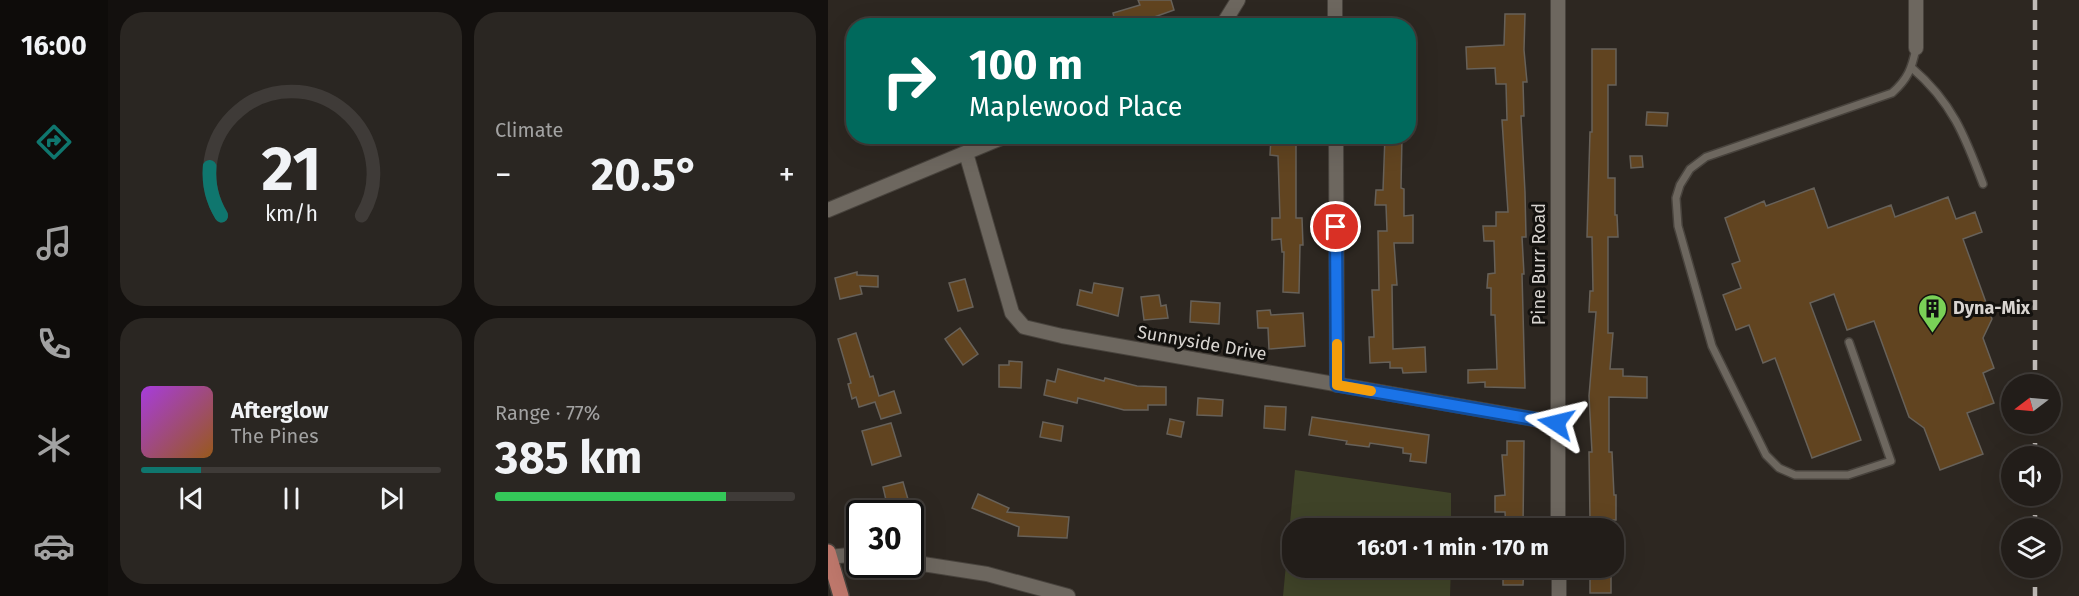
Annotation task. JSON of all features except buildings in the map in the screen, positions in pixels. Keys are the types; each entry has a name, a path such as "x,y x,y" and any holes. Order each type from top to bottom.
{"main road":[{"path":"828,555 841,596"}],"street":[{"path":"1227,18 1238,0"},
{"path":"1335,0 1335,18"},
{"name":"Pine Burr Road","path":"1558,0 1556,423 1558,518"},
{"path":"1916,0 1916,48"},
{"path":"828,210 987,144"},
{"path":"1336,144 1337,385"},
{"name":"Sunnyside Drive","path":"966,153 1012,313 1024,327 1062,336 1556,423"},
{"path":"828,555 846,554"},
{"path":"924,564 1002,578 1068,596"},
{"path":"1559,578 1559,596"}],"lane":[{"path":"1849,342 1891,461 1848,475 1787,473 1771,462 1766,455 1712,346 1678,226 1676,198 1684,177 1706,157 1892,93 1904,82 1912,68 1916,48"},
{"path":"1912,68 1934,87 1953,113 1983,184"}],"green space":[{"path":"1295,470 1451,493 1451,518 1290,518"},
{"path":"1285,578 1451,578 1450,596 1283,596"}],"railway":[{"path":"2035,0 2035,374"},
{"path":"2035,434 2035,446"},
{"path":"2035,506 2035,518"},
{"path":"2035,578 2035,596"}],"slow traffic":[{"path":"1337,344 1337,385 1371,391"}],"place":[{"name":"Dyna-Mix","path":"1932,334"}],"route":[{"path":"1336,227 1337,385 1556,423"}]}
